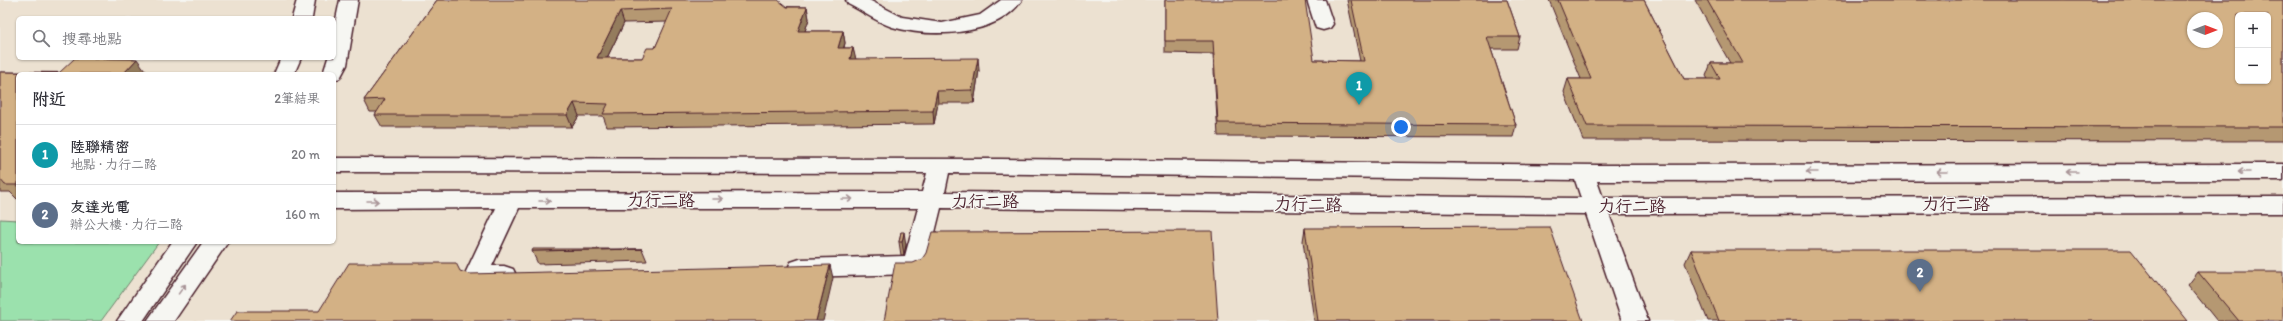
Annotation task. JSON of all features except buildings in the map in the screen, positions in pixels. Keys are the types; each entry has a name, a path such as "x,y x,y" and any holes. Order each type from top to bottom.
{"street":[{"path":"302,16 306,0"},
{"path":"334,72 337,65 349,0"},
{"path":"855,0 897,22 942,29 986,20 1012,0"},
{"path":"1316,0 1323,24"},
{"path":"285,72 290,60"},
{"name":"力行二路","path":"336,165 940,166 1583,172 2283,172"},
{"path":"779,268 915,265 940,166"},
{"path":"1583,172 1635,321"},
{"path":"2100,172 2128,205"},
{"name":"力行二路","path":"336,201 803,199 1594,206 1866,204 2283,205"},
{"path":"511,201 476,276 524,275"},
{"path":"130,321 184,244"},
{"path":"160,321 215,244"}],"shaded area":[{"path":"0,0 2283,0 2283,321 0,321"}],"green space":[{"path":"0,219 16,220 16,244 158,244 101,321 0,321"}],"place":[{"name":"陸聯精密","path":"1359,105"},
{"name":"友達光電","path":"1920,292"}]}
